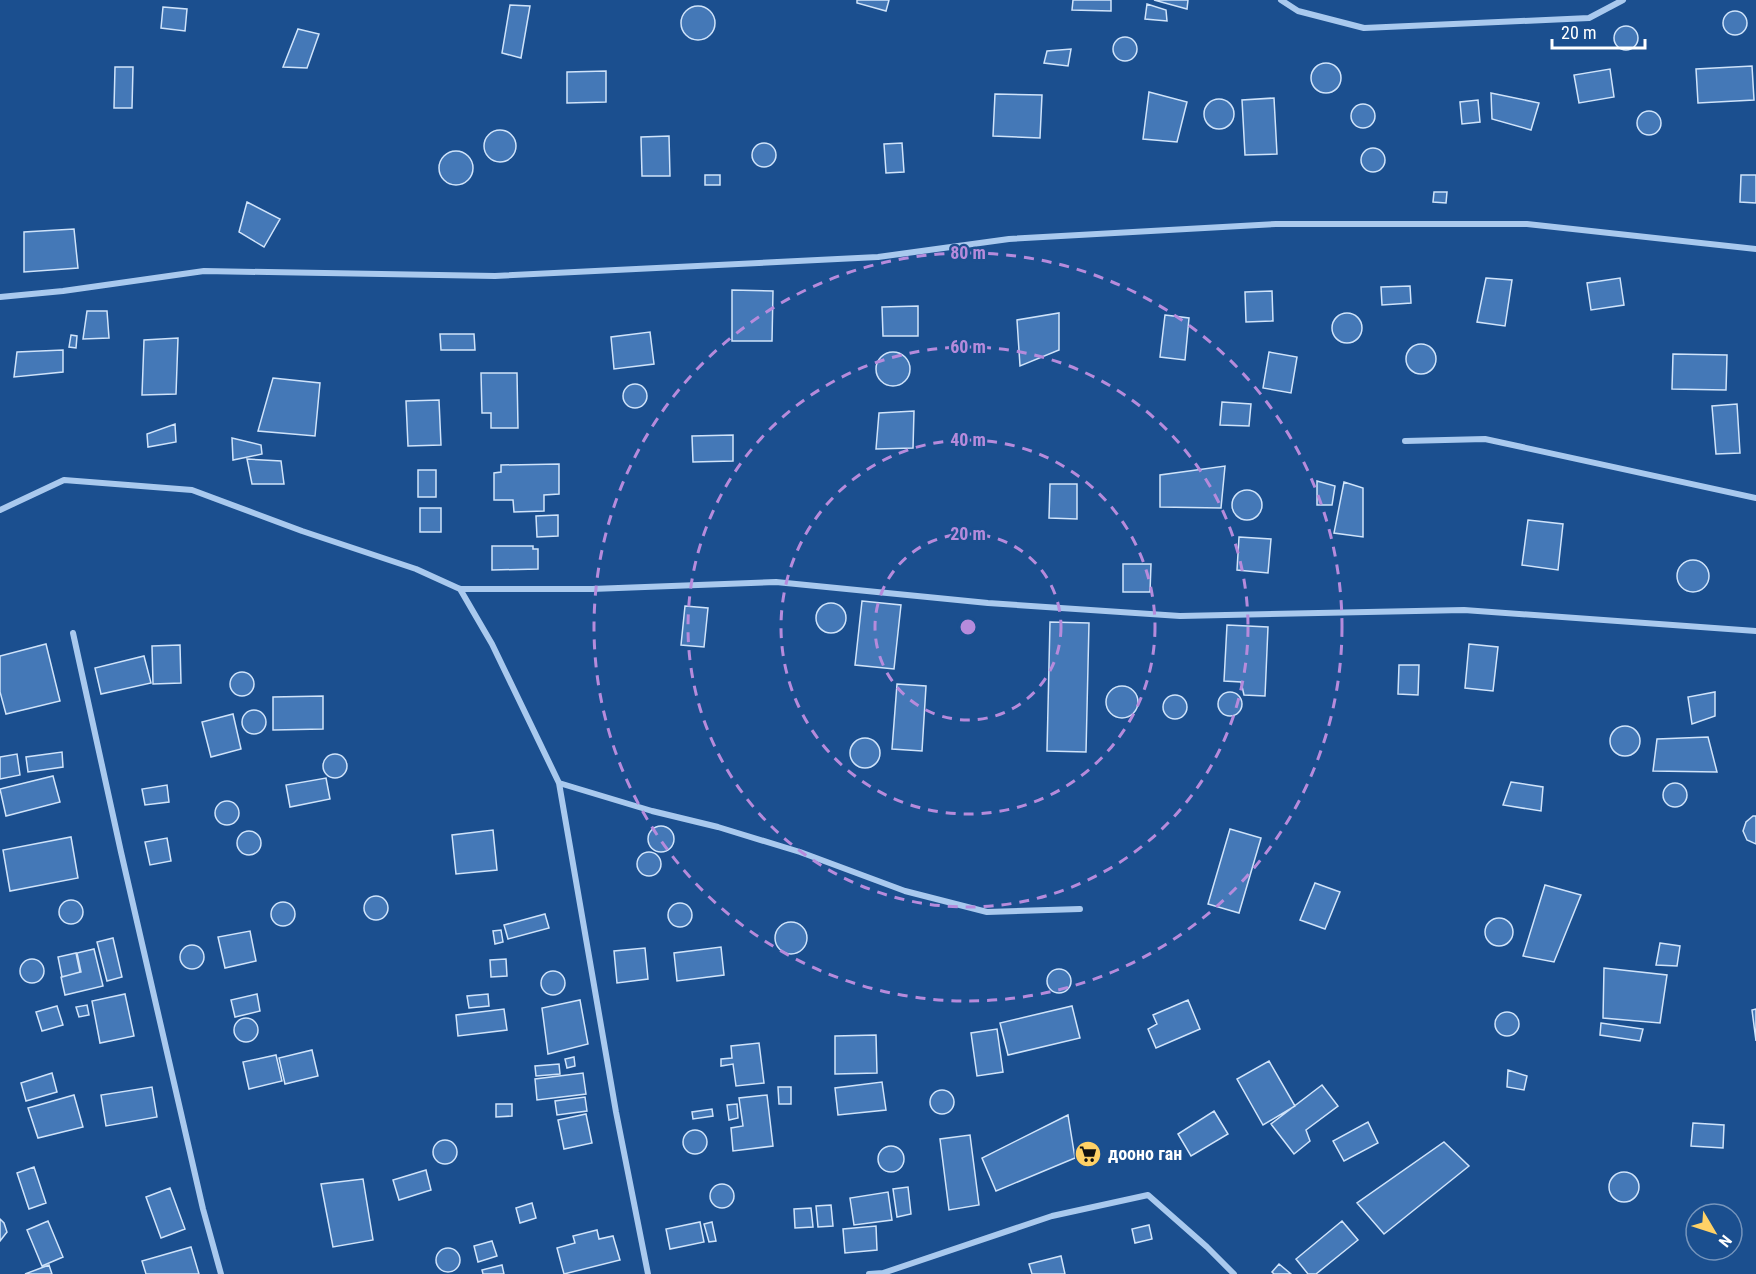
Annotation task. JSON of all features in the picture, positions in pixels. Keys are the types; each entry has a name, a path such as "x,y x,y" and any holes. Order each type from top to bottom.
{"street":[{"path":"1281,0 1298,11 1364,28 1588,18 1623,0"},
{"path":"0,297 204,272 495,276 878,257 1009,239 1276,224 1527,224 1756,249"},
{"path":"1405,441 1485,440 1756,498"},
{"path":"0,510 64,480 192,490 302,531 416,569 460,589 592,589 776,582 988,603 1180,616 1464,610 1756,631"},
{"path":"460,589 492,644 559,783 616,1112 648,1274"},
{"path":"74,633 121,852 203,1209 221,1274"},
{"path":"559,783 652,811 718,827 800,852 905,891 987,912 1080,909"},
{"path":"869,1274 884,1274 1052,1216 1148,1196 1234,1274"}],"building":[{"path":"857,0 889,0 886,11 857,3"},
{"path":"1073,0 1111,0 1111,11 1072,10"},
{"path":"1154,0 1188,0 1187,9"},
{"path":"1147,4 1166,10 1167,21 1145,19"},
{"path":"510,5 530,6 521,58 502,53"},
{"path":"698,6 710,11 715,23 710,35 698,40 686,35 681,23 686,11"},
{"path":"163,7 187,9 185,31 161,28"},
{"path":"1735,11 1744,14 1747,23 1744,32 1735,35 1726,32 1723,23 1726,14"},
{"path":"1626,26 1635,29 1638,38 1635,47 1626,50 1617,47 1614,38 1617,29"},
{"path":"298,29 319,34 307,68 283,67"},
{"path":"1125,37 1134,40 1137,49 1134,58 1125,61 1116,58 1113,49 1116,40"},
{"path":"1071,49 1068,66 1044,63 1047,51"},
{"path":"1326,63 1332,64 1340,72 1340,84 1332,92 1326,93 1320,92 1312,84 1311,78 1312,72 1320,64"},
{"path":"1752,66 1754,100 1698,103 1696,69"},
{"path":"115,67 133,67 132,108 114,108"},
{"path":"1610,69 1614,97 1579,103 1574,75"},
{"path":"606,71 606,102 567,103 567,72"},
{"path":"1149,92 1187,102 1177,142 1143,139"},
{"path":"1491,93 1539,103 1531,130 1492,119"},
{"path":"995,94 1042,95 1040,138 993,136"},
{"path":"1274,98 1277,154 1245,155 1242,100"},
{"path":"1219,99 1230,103 1234,114 1230,125 1219,129 1208,125 1204,114 1208,103"},
{"path":"1478,100 1480,122 1462,124 1460,102"},
{"path":"1363,104 1372,107 1375,116 1372,125 1363,128 1354,125 1351,116 1354,107"},
{"path":"1649,111 1658,114 1661,123 1658,132 1649,135 1640,132 1637,123 1640,114"},
{"path":"500,130 511,135 516,146 511,157 500,162 489,157 484,146 489,135"},
{"path":"669,136 670,176 642,176 641,137"},
{"path":"764,143 773,146 776,155 773,164 764,167 755,164 752,155 755,146"},
{"path":"902,143 904,172 886,173 884,144"},
{"path":"1373,148 1382,151 1385,160 1382,169 1373,172 1364,169 1361,160 1364,151"},
{"path":"456,151 468,156 473,168 468,180 456,185 444,180 439,168 444,156"},
{"path":"705,175 720,175 720,185 705,185"},
{"path":"1741,175 1756,175 1756,203 1740,202"},
{"path":"1434,192 1447,192 1446,203 1433,202"},
{"path":"247,202 280,219 264,247 239,232"},
{"path":"74,229 78,268 24,272 24,232"},
{"path":"1486,278 1512,280 1505,326 1477,322"},
{"path":"1620,278 1624,305 1591,310 1587,283"},
{"path":"1410,286 1411,303 1382,305 1381,287"},
{"path":"732,290 773,291 772,341 732,341"},
{"path":"1272,291 1273,321 1246,322 1245,292"},
{"path":"918,306 918,336 883,336 882,307"},
{"path":"87,311 107,311 109,338 83,339"},
{"path":"1059,313 1059,350 1020,366 1017,320"},
{"path":"1347,313 1357,318 1362,328 1357,338 1347,343 1337,338 1332,328 1337,318"},
{"path":"1165,315 1189,318 1185,360 1160,357"},
{"path":"650,332 654,364 614,369 611,337"},
{"path":"440,334 474,334 475,350 441,350"},
{"path":"71,335 77,336 76,348 69,347"},
{"path":"178,338 176,394 142,395 144,340"},
{"path":"1421,344 1432,348 1436,359 1432,370 1421,374 1410,370 1406,359 1410,348"},
{"path":"63,350 63,372 14,377 17,352"},
{"path":"893,352 905,357 910,369 905,381 893,386 881,381 876,369 881,357"},
{"path":"1269,352 1297,357 1291,393 1263,388"},
{"path":"1673,354 1727,355 1726,390 1672,389"},
{"path":"481,373 517,373 518,428 491,428 491,413 482,413"},
{"path":"273,378 320,383 315,436 258,431"},
{"path":"635,384 644,387 647,396 644,405 635,408 626,405 623,396 626,387"},
{"path":"439,400 441,445 408,446 406,401"},
{"path":"1222,402 1251,404 1249,426 1220,425"},
{"path":"1737,404 1740,453 1716,454 1712,406"},
{"path":"914,411 913,448 876,449 879,413"},
{"path":"175,424 176,442 148,447 147,434"},
{"path":"733,435 733,461 693,462 692,436"},
{"path":"232,438 261,445 262,454 233,460"},
{"path":"247,459 281,461 284,484 252,484"},
{"path":"559,464 559,494 544,495 544,511 514,512 513,500 494,500 494,473 501,472 501,465"},
{"path":"1225,466 1221,508 1160,507 1160,475"},
{"path":"418,470 436,470 436,497 418,497"},
{"path":"1317,481 1335,486 1332,505 1317,505"},
{"path":"1344,482 1363,488 1363,537 1334,533"},
{"path":"1050,484 1077,484 1077,519 1049,518"},
{"path":"1247,490 1253,491 1261,499 1261,511 1253,519 1247,520 1241,519 1233,511 1232,505 1233,499 1241,491"},
{"path":"420,508 441,508 441,532 420,532"},
{"path":"558,515 558,536 537,537 536,516"},
{"path":"1528,520 1563,524 1558,570 1522,565"},
{"path":"1239,537 1271,539 1268,573 1237,570"},
{"path":"492,546 533,546 533,549 538,549 538,569 492,570"},
{"path":"1693,560 1704,565 1709,576 1704,587 1693,592 1682,587 1677,576 1682,565"},
{"path":"1123,564 1151,564 1150,592 1123,592"},
{"path":"862,601 901,605 894,669 855,665"},
{"path":"831,603 842,607 846,618 842,629 831,633 820,629 816,618 820,607"},
{"path":"685,606 708,608 704,647 681,645"},
{"path":"1050,622 1089,623 1086,752 1047,751"},
{"path":"1227,625 1268,627 1265,696 1244,695 1241,682 1224,681"},
{"path":"46,644 60,701 6,714 0,692 0,656"},
{"path":"1469,644 1498,647 1493,691 1465,688"},
{"path":"180,645 181,683 153,684 152,646"},
{"path":"144,656 151,683 101,694 95,668"},
{"path":"1399,665 1419,665 1418,695 1398,694"},
{"path":"242,672 251,675 254,684 251,693 242,696 233,693 230,684 233,675"},
{"path":"897,684 926,686 922,751 892,749"},
{"path":"1122,686 1134,690 1138,702 1134,714 1122,718 1110,714 1106,702 1110,690"},
{"path":"1230,692 1239,695 1242,704 1239,713 1230,716 1221,713 1218,704 1221,695"},
{"path":"1715,692 1715,716 1692,724 1688,697"},
{"path":"1175,695 1184,698 1187,707 1184,716 1175,719 1166,716 1163,707 1166,698"},
{"path":"323,696 323,729 273,730 273,697"},
{"path":"254,710 263,713 266,722 263,731 254,734 245,731 242,722 245,713"},
{"path":"233,714 241,749 211,757 202,722"},
{"path":"1625,726 1631,727 1639,735 1639,747 1631,755 1625,756 1619,755 1611,747 1610,741 1611,735 1619,727"},
{"path":"1708,737 1717,772 1653,771 1657,739"},
{"path":"865,738 876,742 880,753 876,764 865,768 854,764 850,753 854,742"},
{"path":"62,752 63,767 28,772 26,757"},
{"path":"17,754 20,775 0,779 0,757"},
{"path":"335,754 344,757 347,766 344,775 335,778 326,775 323,766 326,757"},
{"path":"53,776 60,802 6,816 0,789"},
{"path":"326,778 330,799 290,807 286,785"},
{"path":"1511,782 1543,787 1541,811 1503,805"},
{"path":"1675,783 1684,786 1687,795 1684,804 1675,807 1666,804 1663,795 1666,786"},
{"path":"167,785 169,802 145,805 142,789"},
{"path":"227,801 236,804 239,813 236,822 227,825 218,822 215,813 218,804"},
{"path":"1756,816 1756,844 1747,840 1743,831 1746,822"},
{"path":"661,826 670,830 674,839 670,848 661,852 652,848 648,839 652,830"},
{"path":"1230,829 1261,838 1239,913 1208,904"},
{"path":"493,830 497,870 456,874 452,835"},
{"path":"249,831 258,834 261,843 258,852 249,855 240,852 237,843 240,834"},
{"path":"71,837 78,878 10,891 3,850"},
{"path":"167,838 171,861 150,865 145,842"},
{"path":"649,852 658,855 661,864 658,873 649,876 640,873 637,864 640,855"},
{"path":"1315,883 1340,892 1325,929 1300,920"},
{"path":"1545,885 1581,895 1554,962 1523,956"},
{"path":"376,896 385,899 388,908 385,917 376,920 367,917 364,908 367,899"},
{"path":"71,900 80,903 83,912 80,921 71,924 62,921 59,912 62,903"},
{"path":"283,902 292,905 295,914 292,923 283,926 274,923 271,914 274,905"},
{"path":"680,903 689,906 692,915 689,924 680,927 671,924 668,915 671,906"},
{"path":"545,914 549,928 508,939 504,925"},
{"path":"1499,918 1509,922 1513,932 1509,942 1499,946 1489,942 1485,932 1489,922"},
{"path":"791,922 803,926 807,938 803,950 791,954 779,950 775,938 779,926"},
{"path":"501,930 503,942 495,944 493,931"},
{"path":"250,931 256,961 225,968 218,937"},
{"path":"113,938 122,977 107,981 97,942"},
{"path":"1660,943 1680,946 1677,966 1656,965"},
{"path":"192,945 201,948 204,957 201,966 192,969 183,966 180,957 183,948"},
{"path":"721,947 724,975 677,981 674,953"},
{"path":"645,948 648,979 617,983 614,951"},
{"path":"94,949 103,986 65,995 61,977 81,972 77,953"},
{"path":"76,953 80,972 62,977 58,957"},
{"path":"32,959 41,962 44,971 41,980 32,983 23,980 20,971 23,962"},
{"path":"506,959 507,976 491,977 490,960"},
{"path":"1604,968 1667,975 1660,1023 1603,1018"},
{"path":"1059,969 1068,972 1071,981 1068,990 1059,993 1050,990 1047,981 1050,972"},
{"path":"553,971 562,974 565,983 562,992 553,995 544,992 541,983 544,974"},
{"path":"125,994 134,1036 100,1043 92,1001"},
{"path":"257,994 260,1011 235,1017 231,1000"},
{"path":"488,994 489,1006 469,1008 467,996"},
{"path":"580,1000 588,1044 548,1054 542,1008"},
{"path":"1188,1000 1200,1029 1156,1048 1148,1029 1157,1024 1153,1015"},
{"path":"87,1005 89,1015 79,1017 76,1007"},
{"path":"57,1006 63,1025 42,1031 36,1012"},
{"path":"1072,1006 1080,1038 1008,1055 1000,1023"},
{"path":"504,1009 507,1030 458,1036 456,1015"},
{"path":"1756,1009 1756,1041 1752,1010"},
{"path":"1507,1012 1516,1015 1519,1024 1516,1033 1507,1036 1498,1033 1495,1024 1498,1015"},
{"path":"246,1018 255,1021 258,1030 255,1039 246,1042 237,1039 234,1030 237,1021"},
{"path":"1601,1023 1643,1029 1640,1041 1600,1035"},
{"path":"997,1029 1003,1072 977,1076 971,1033"},
{"path":"876,1035 877,1073 835,1074 835,1036"},
{"path":"759,1043 764,1083 736,1086 733,1064 721,1066 721,1059 732,1058 731,1046"},
{"path":"312,1050 318,1076 285,1084 279,1058"},
{"path":"276,1055 282,1081 249,1089 243,1062"},
{"path":"574,1057 575,1066 567,1068 565,1059"},
{"path":"1269,1061 1295,1106 1263,1125 1237,1079"},
{"path":"559,1064 560,1074 536,1076 535,1066"},
{"path":"1508,1070 1527,1076 1524,1090 1507,1087"},
{"path":"52,1073 57,1092 26,1101 21,1083"},
{"path":"583,1073 586,1094 537,1100 535,1079"},
{"path":"882,1082 886,1110 838,1115 835,1088"},
{"path":"1322,1085 1338,1106 1306,1130 1310,1141 1294,1154 1271,1124"},
{"path":"152,1087 157,1117 106,1126 101,1095"},
{"path":"778,1087 791,1087 791,1104 779,1104"},
{"path":"942,1090 951,1093 954,1102 951,1111 942,1114 933,1111 930,1102 933,1093"},
{"path":"74,1095 83,1127 38,1138 28,1108"},
{"path":"767,1095 773,1146 733,1151 731,1128 743,1126 739,1098"},
{"path":"585,1097 587,1111 557,1115 555,1101"},
{"path":"496,1104 512,1104 512,1116 496,1117"},
{"path":"737,1104 738,1118 729,1120 727,1105"},
{"path":"712,1109 713,1116 693,1119 692,1112"},
{"path":"1214,1111 1228,1134 1191,1156 1178,1134"},
{"path":"586,1114 592,1143 564,1149 558,1120"},
{"path":"1068,1115 1075,1158 996,1191 982,1158"},
{"path":"1368,1122 1378,1143 1344,1161 1333,1141"},
{"path":"1693,1123 1724,1125 1723,1148 1691,1146"},
{"path":"695,1130 704,1133 707,1142 704,1151 695,1154 686,1151 683,1142 686,1133"},
{"path":"970,1135 979,1205 949,1210 940,1139"},
{"path":"445,1140 454,1143 457,1152 454,1161 445,1164 436,1161 433,1152 436,1143"},
{"path":"1444,1142 1469,1166 1384,1234 1357,1203"},
{"path":"891,1146 900,1150 904,1159 900,1168 891,1172 882,1168 878,1159 882,1150"},
{"path":"34,1167 46,1203 29,1209 17,1173"},
{"path":"426,1170 431,1190 399,1200 393,1180"},
{"path":"1624,1172 1635,1176 1639,1187 1635,1198 1624,1202 1613,1198 1609,1187 1613,1176"},
{"path":"363,1179 373,1240 333,1247 321,1184"},
{"path":"722,1184 731,1187 734,1196 731,1205 722,1208 713,1205 710,1196 713,1187"},
{"path":"908,1187 911,1214 897,1217 893,1189"},
{"path":"170,1188 185,1229 161,1238 146,1197"},
{"path":"888,1192 892,1220 854,1225 850,1198"},
{"path":"532,1203 536,1218 520,1223 516,1208"},
{"path":"831,1205 833,1226 818,1227 816,1206"},
{"path":"811,1208 813,1227 795,1228 794,1209"},
{"path":"0,1219 7,1232 0,1241"},
{"path":"48,1221 63,1257 42,1266 27,1230"},
{"path":"1342,1221 1358,1240 1316,1274 1308,1274 1296,1259"},
{"path":"700,1222 704,1242 670,1249 666,1229"},
{"path":"712,1222 716,1241 709,1242 704,1224"},
{"path":"1149,1225 1152,1239 1135,1243 1132,1229"},
{"path":"876,1226 877,1250 845,1253 843,1229"},
{"path":"597,1230 599,1239 613,1236 620,1260 564,1274 557,1248 575,1243 573,1236"},
{"path":"492,1241 497,1256 478,1262 474,1246"},
{"path":"191,1247 199,1274 146,1274 142,1261"},
{"path":"448,1248 457,1251 460,1260 457,1269 448,1272 439,1269 436,1260 439,1251"},
{"path":"1061,1256 1065,1274 1032,1274 1029,1264"},
{"path":"1279,1264 1291,1274 1274,1274 1272,1272"},
{"path":"49,1265 52,1274 25,1274"},
{"path":"502,1265 504,1274 483,1274 482,1270"}],"place":[{"name":"дооно ган","path":"1088,1154"}]}
